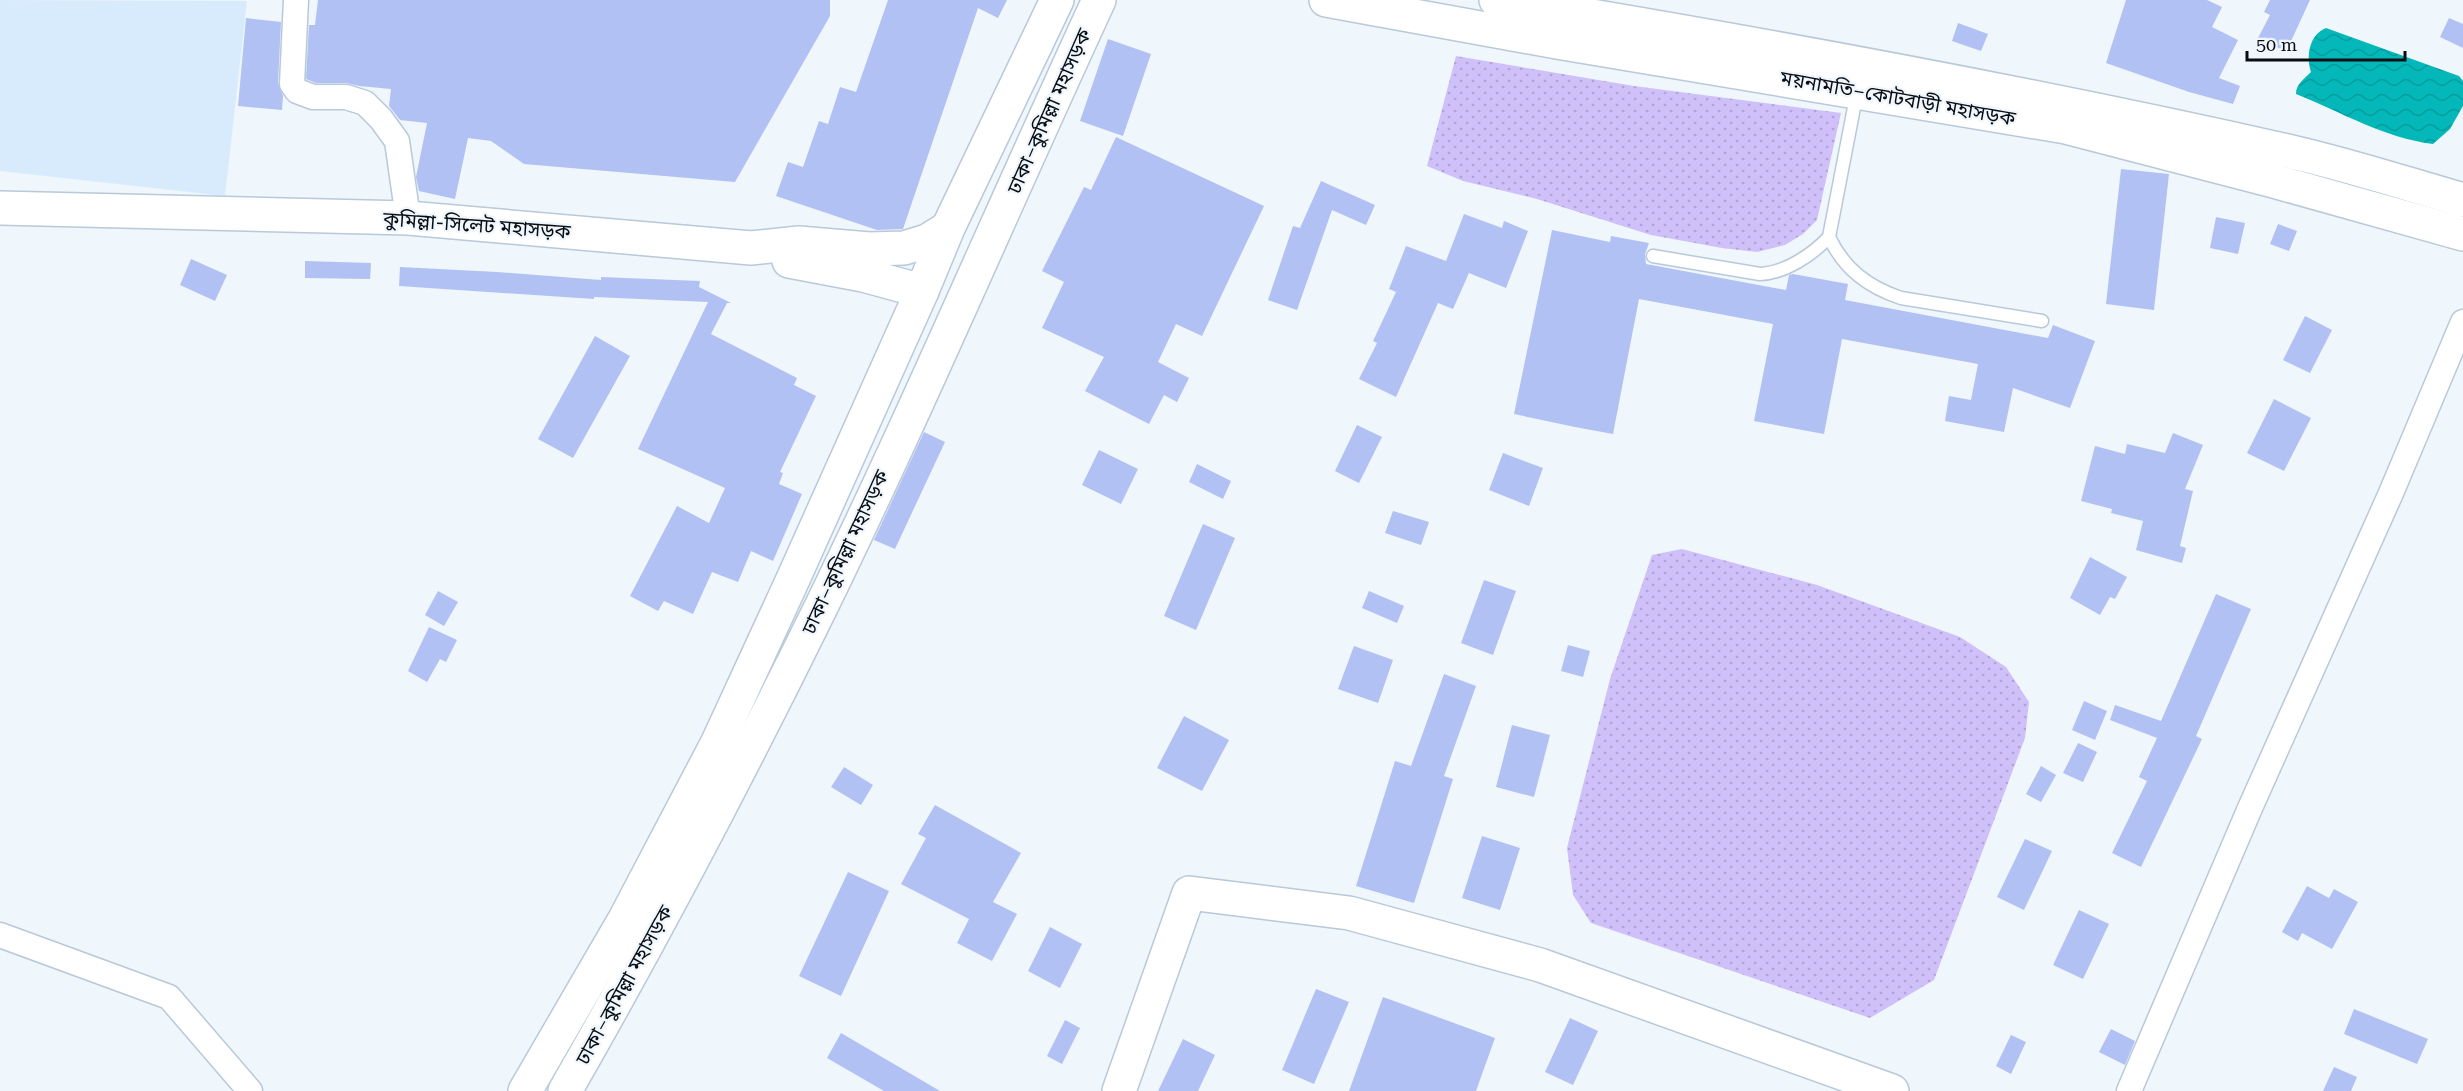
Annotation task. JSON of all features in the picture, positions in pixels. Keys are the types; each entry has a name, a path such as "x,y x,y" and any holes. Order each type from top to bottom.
{"main road":[{"name":"ঢাকা–কুমিল্লা মহাসড়ক","path":"525,1091 625,919 718,742 922,291 948,228 1057,0"},
{"name":"ঢাকা–কুমিল্লা মহাসড়ক","path":"565,1091 690,864 823,603 988,248 1099,0"},
{"name":"ময়নামতি–কোটবাড়ী মহাসড়ক","path":"1326,0 1557,42 1857,91 2067,116 2298,154 2463,200"},
{"name":"ময়নামতি–কোটবাড়ী মহাসড়ক","path":"1496,0 1851,63 2067,116 2270,180 2463,234"},
{"name":"কুমিল্লা-সিলেট মহাসড়ক","path":"0,208 408,218 751,248 799,243 869,249 904,249 927,241 948,228"},
{"path":"751,248 793,262 863,275 922,291"},
{"path":"863,275 880,285 895,311 895,339 882,379"},
{"path":"1119,1091 1189,893 1349,914 1528,962 1893,1091"}],"street":[{"path":"296,0 292,84 297,91 313,97 346,98 365,103 381,119 397,141 408,218"},
{"path":"2129,1091 2254,798 2391,493 2463,322"},
{"path":"0,934 169,997 250,1091"}],"lane":[{"path":"1653,256 1772,274 1811,253 1828,237 1857,91"},
{"path":"1828,237 1846,265 1879,291 1911,300 2042,321"}],"shaded area":[{"path":"0,0 247,1 225,196 0,171"},
{"path":"1456,56 1634,86 1841,113 1817,220 1803,234 1785,245 1757,252 1722,248 1651,235 1537,199 1463,181 1427,166"},
{"path":"1682,549 1817,585 1960,637 2006,667 2029,702 2025,738 1934,980 1870,1018 1591,923 1573,895 1567,848 1610,679 1652,555"}],"water":[{"path":"2326,28 2459,76 2463,81 2463,106 2450,129 2433,144 2415,141 2363,124 2296,94 2299,84 2311,72 2309,53 2312,41 2320,31"}],"building":[{"path":"318,0 830,0 830,16 735,182 524,164 491,141 468,138 455,199 419,191 416,177 427,123 400,120 389,106 391,89 346,83 316,83 306,79 309,25 315,25"},
{"path":"888,0 1007,0 998,18 978,8 903,229 877,230 776,196 788,162 803,167 819,121 828,124 840,87 856,92"},
{"path":"2126,0 2207,0 2222,7 2212,27 2238,40 2219,78 2240,86 2233,104 2189,92 2106,63"},
{"path":"2270,0 2310,0 2286,52 2258,38 2270,15 2264,12"},
{"path":"246,18 281,22 278,83 283,96 282,110 238,106"},
{"path":"2449,18 2463,24 2463,48 2440,37"},
{"path":"1958,23 1988,34 1981,51 1952,41"},
{"path":"1108,39 1151,54 1123,136 1080,121"},
{"path":"1116,137 1264,206 1202,336 1176,324 1158,362 1189,378 1177,402 1164,395 1149,424 1085,391 1104,357 1042,328 1064,282 1042,271 1084,187 1091,190"},
{"path":"2121,169 2169,174 2154,310 2106,304"},
{"path":"1321,181 1375,205 1366,225 1332,210 1297,310 1268,300 1293,226 1300,228"},
{"path":"1464,214 1502,228 1504,221 1528,231 1506,288 1469,273 1453,309 1438,303 1396,397 1359,379 1377,343 1373,341 1396,292 1389,289 1406,246 1446,261"},
{"path":"2216,217 2245,223 2238,254 2210,248"},
{"path":"2278,224 2297,231 2289,251 2270,244"},
{"path":"1552,230 1610,242 1611,236 1649,243 1645,254 1646,264 1786,290 1789,275 1793,274 1848,284 1845,300 2048,338 2053,325 2095,341 2070,408 2013,388 2004,432 1945,421 1949,396 1971,400 1978,364 1842,339 1824,434 1754,421 1773,324 1639,299 1613,434 1575,427 1514,414"},
{"path":"191,259 227,275 215,301 180,285"},
{"path":"305,261 371,263 370,279 305,278"},
{"path":"400,267 601,280 601,277 700,281 699,287 731,303 727,303 711,334 797,378 794,385 816,396 780,472 783,473 779,484 802,494 773,561 751,551 738,582 712,572 693,614 664,601 658,611 630,596 677,506 709,523 725,488 638,449 708,302 594,297 594,299 399,286"},
{"path":"2305,316 2332,330 2310,373 2283,360"},
{"path":"595,336 630,356 573,458 538,439"},
{"path":"2274,399 2311,418 2284,471 2247,453"},
{"path":"1357,425 1382,437 1359,483 1335,471"},
{"path":"924,432 945,442 895,549 874,540"},
{"path":"2173,433 2203,445 2185,489 2193,491 2180,546 2186,548 2182,563 2136,550 2143,521 2111,513 2112,509 2081,501 2095,446 2125,454 2127,444 2165,453"},
{"path":"1099,450 1138,469 1121,504 1082,485"},
{"path":"1503,453 1543,468 1529,506 1489,490"},
{"path":"1197,464 1231,481 1223,499 1189,482"},
{"path":"1393,511 1429,522 1421,545 1385,533"},
{"path":"1203,524 1235,538 1196,630 1164,616"},
{"path":"2090,557 2127,577 2115,599 2110,597 2100,615 2070,598"},
{"path":"1484,580 1516,591 1493,655 1461,643"},
{"path":"438,591 458,602 444,626 425,615"},
{"path":"1369,591 1404,606 1397,623 1362,608"},
{"path":"2216,594 2251,609 2196,736 2202,739 2141,867 2112,853 2147,781 2139,777 2157,738 2110,720 2115,705 2161,721"},
{"path":"429,627 457,640 446,662 440,659 427,682 408,671"},
{"path":"1568,645 1590,651 1583,677 1561,671"},
{"path":"1354,646 1393,660 1378,703 1338,689"},
{"path":"1444,674 1476,686 1444,776 1453,779 1414,903 1356,886 1395,761 1411,766"},
{"path":"2084,701 2107,711 2095,740 2072,730"},
{"path":"1184,716 1229,740 1202,791 1157,768"},
{"path":"1512,725 1550,735 1534,797 1496,787"},
{"path":"2078,743 2097,752 2083,782 2063,773"},
{"path":"2041,766 2056,775 2041,802 2026,794"},
{"path":"844,767 873,785 861,805 831,787"},
{"path":"935,805 1021,853 993,902 1017,914 992,961 957,943 969,919 901,884 926,838 918,834"},
{"path":"1482,836 1520,848 1500,910 1462,898"},
{"path":"2025,839 2052,851 2024,910 1997,897"},
{"path":"848,872 889,891 841,996 799,976"},
{"path":"2307,886 2329,898 2334,889 2358,902 2332,949 2302,933 2298,941 2282,932"},
{"path":"2079,910 2109,924 2083,979 2053,965"},
{"path":"1050,927 1082,944 1060,988 1028,971"},
{"path":"1316,989 1349,1002 1314,1084 1282,1070"},
{"path":"1383,997 1495,1038 1476,1091 1349,1091"},
{"path":"2354,1009 2428,1039 2417,1064 2344,1034"},
{"path":"1570,1018 1598,1031 1573,1085 1545,1072"},
{"path":"1065,1020 1080,1028 1062,1064 1047,1056"},
{"path":"2111,1029 2135,1041 2125,1065 2099,1052"},
{"path":"841,1033 940,1091 884,1091 827,1058"},
{"path":"2011,1035 2026,1042 2011,1074 1996,1066"},
{"path":"1183,1039 1215,1055 1198,1091 1158,1091"},
{"path":"2334,1067 2357,1077 2351,1091 2323,1091"}]}
